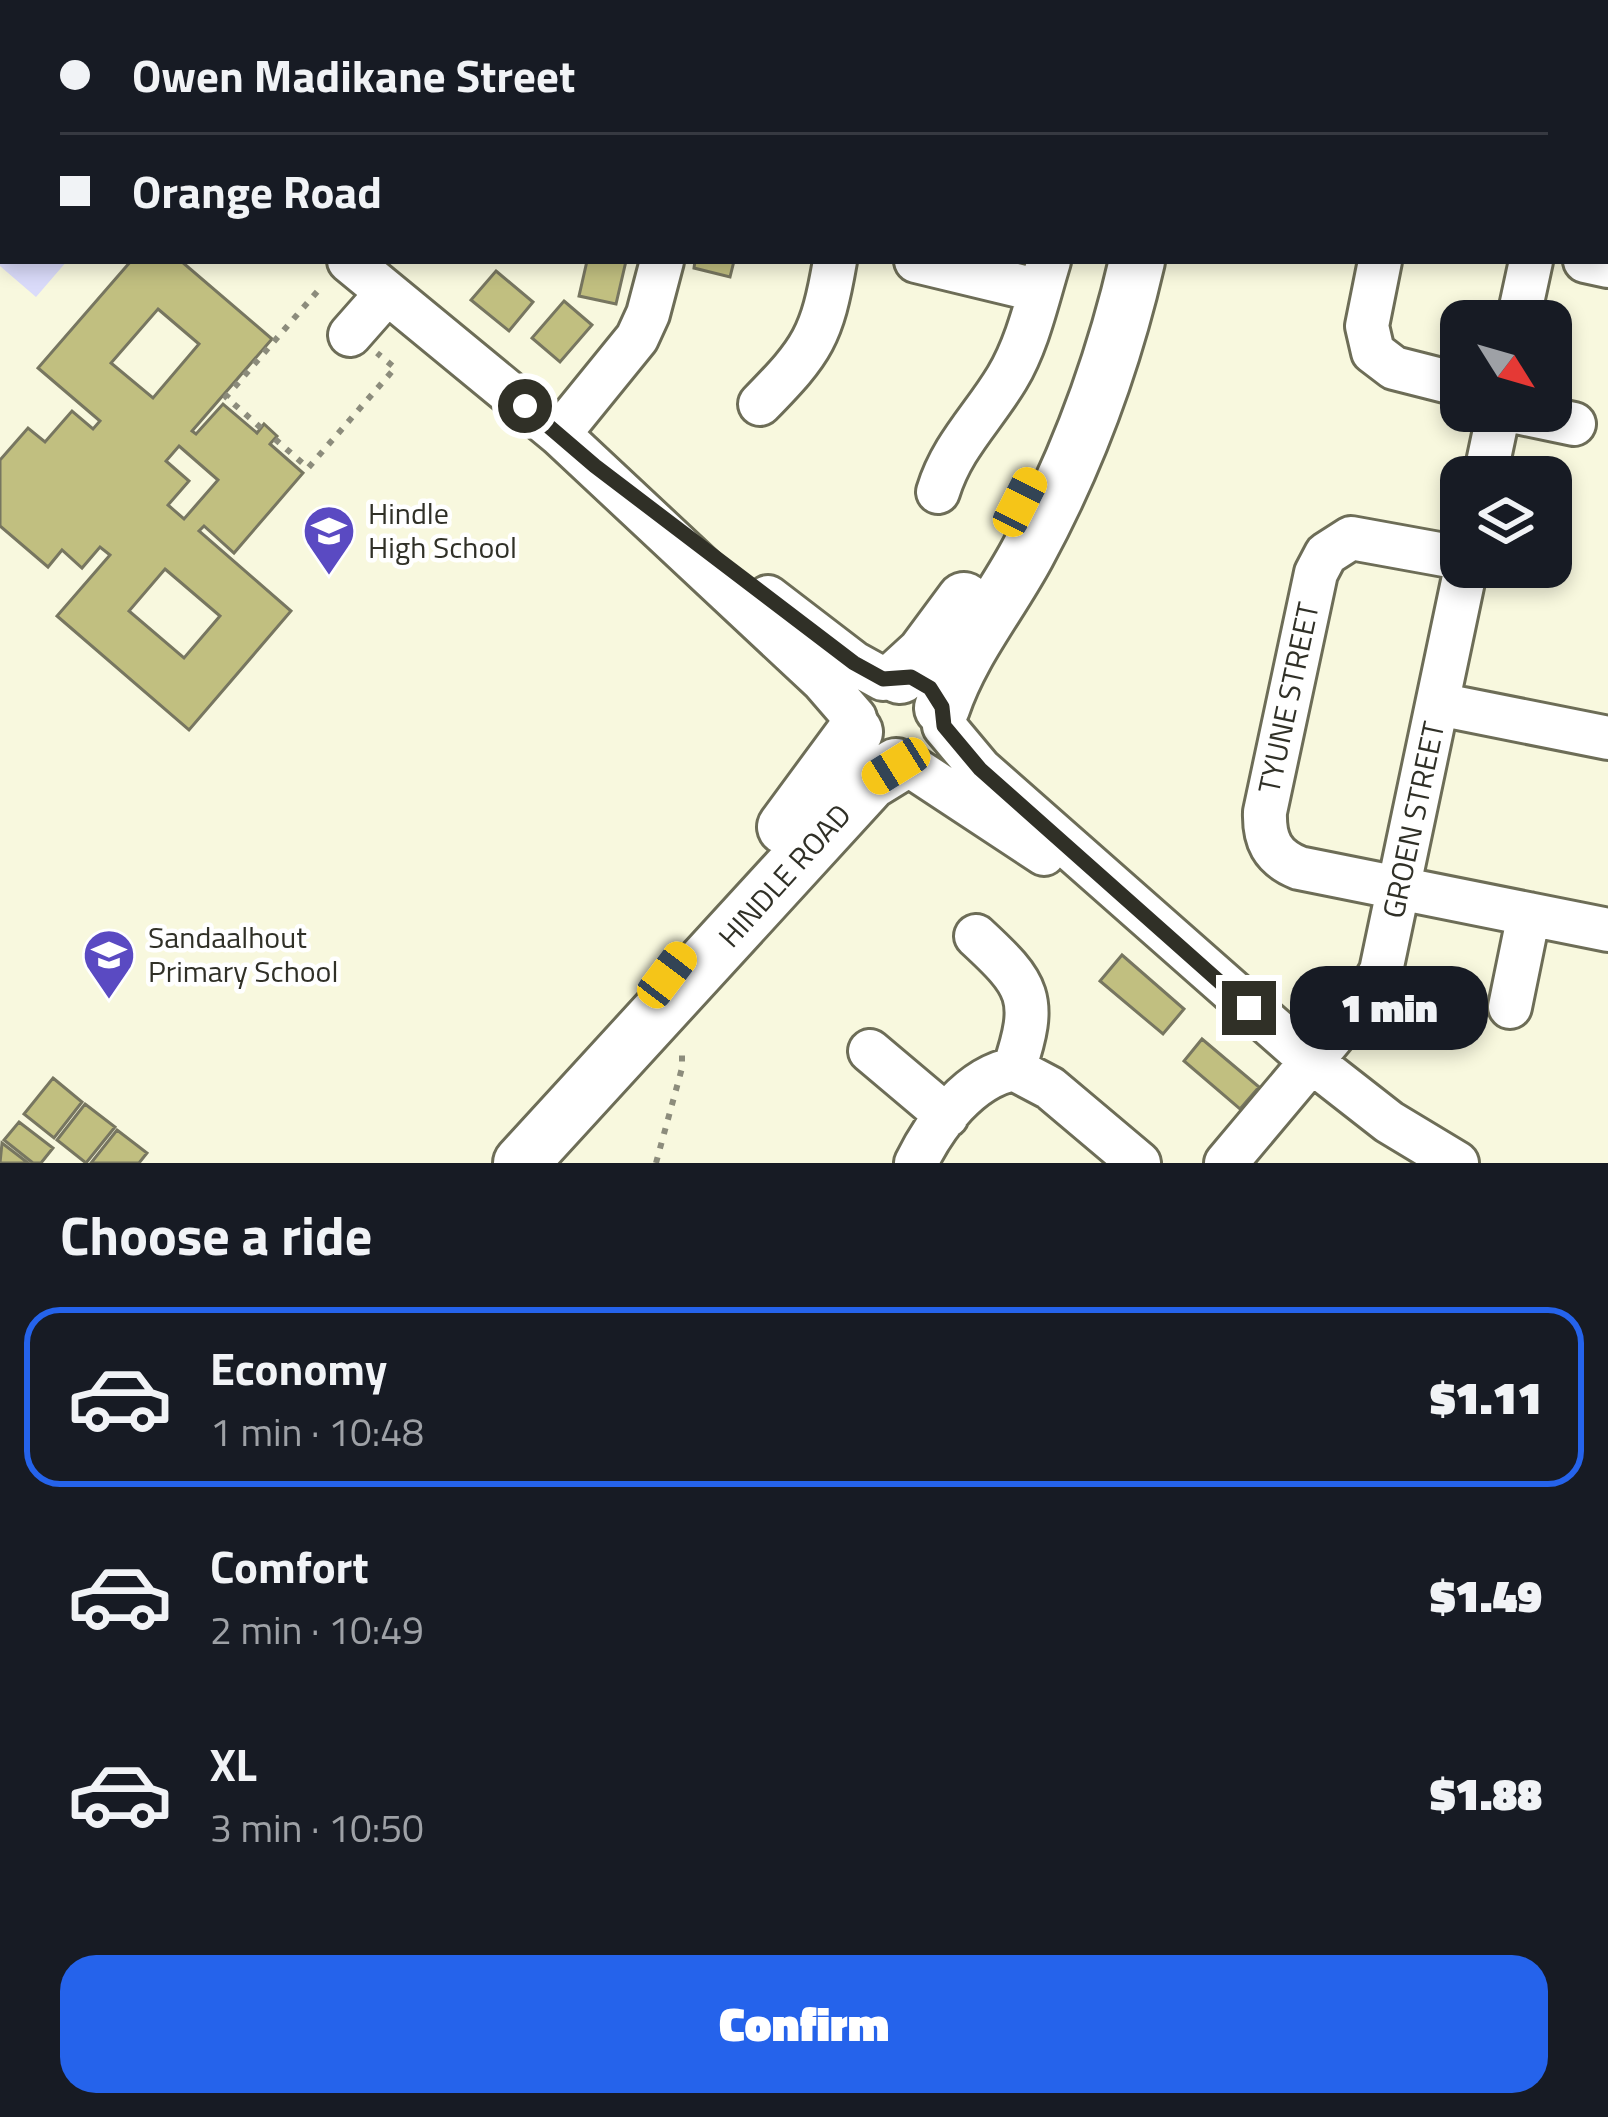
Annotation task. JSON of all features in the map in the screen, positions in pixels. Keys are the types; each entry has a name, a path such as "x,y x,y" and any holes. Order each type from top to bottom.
{"main road":[{"name":"HINDLE ROAD","path":"898,721 937,638 1004,532 1052,442 1126,264"},
{"name":"HINDLE ROAD","path":"526,1157 818,788 898,721 963,656 1023,561 1082,443 1118,345 1136,264"}],"street":[{"path":"559,434 637,338 661,264"},
{"path":"760,404 817,340 835,264"},
{"path":"938,492 957,445 1007,378 1022,349 1044,276 942,264"},
{"path":"1379,264 1367,326 1373,352 1394,368 1440,380"},
{"path":"1523,300 1530,264"},
{"path":"337,272 387,293 559,434 824,681 980,769 1311,1061 1389,1122 1457,1163"},
{"path":"358,339 387,293"},
{"name":"TYUNE STREET","path":"1440,554 1351,538 1326,554 1316,573 1265,812 1267,841 1289,863 1608,930"},
{"name":"GROEN STREET","path":"1226,1163 1376,982 1462,588"},
{"path":"1438,704 1608,738"},
{"path":"1510,1007 1528,914"},
{"path":"976,936 1015,972 1029,1002 1014,1069"},
{"path":"870,1052 947,1116"},
{"path":"916,1163 947,1116 989,1076 1014,1069 1050,1088 1139,1163"}],"path":[{"path":"261,428 226,397 337,272"},
{"path":"274,439 308,469 395,368 358,339"},
{"path":"656,1163 682,1067 682,1048"}],"shaded area":[{"path":"0,264 64,264 36,297"}],"building":[{"path":"128,264 184,264 272,339 192,431 196,434 223,404 257,433 264,424 277,436 270,444 303,473 234,553 204,526 199,531 291,611 189,730 57,616 110,555 100,547 82,568 62,550 48,567 0,526 0,460 28,428 45,442 72,411 93,429 100,421 38,368","holes":["158,309 199,344 153,398 111,363","179,446 218,480 184,519 168,505 189,481 166,461","165,569 220,616 184,658 129,611"]},
{"path":"586,264 625,264 616,304 579,296"},
{"path":"695,264 733,264 730,277 694,268"},
{"path":"496,271 533,302 509,331 471,300"},
{"path":"564,301 592,325 560,362 532,338"},
{"path":"1122,955 1184,1009 1163,1034 1100,981"},
{"path":"1202,1039 1259,1087 1240,1109 1184,1061"},
{"path":"53,1078 82,1102 54,1138 24,1114"},
{"path":"85,1104 115,1127 86,1163 57,1140"},
{"path":"19,1122 53,1148 41,1163 33,1163 4,1140"},
{"path":"117,1130 147,1153 139,1163 91,1163"},
{"path":"2,1143 28,1163 0,1163"}],"place":[{"name":"Hindle High School","path":"329,577"},
{"name":"Sandaalhout Primary School","path":"109,1001"}],"route":[{"path":"525,406 595,466 854,663 883,679 911,677 930,688 942,707 944,726 980,769 1249,1008"}]}
